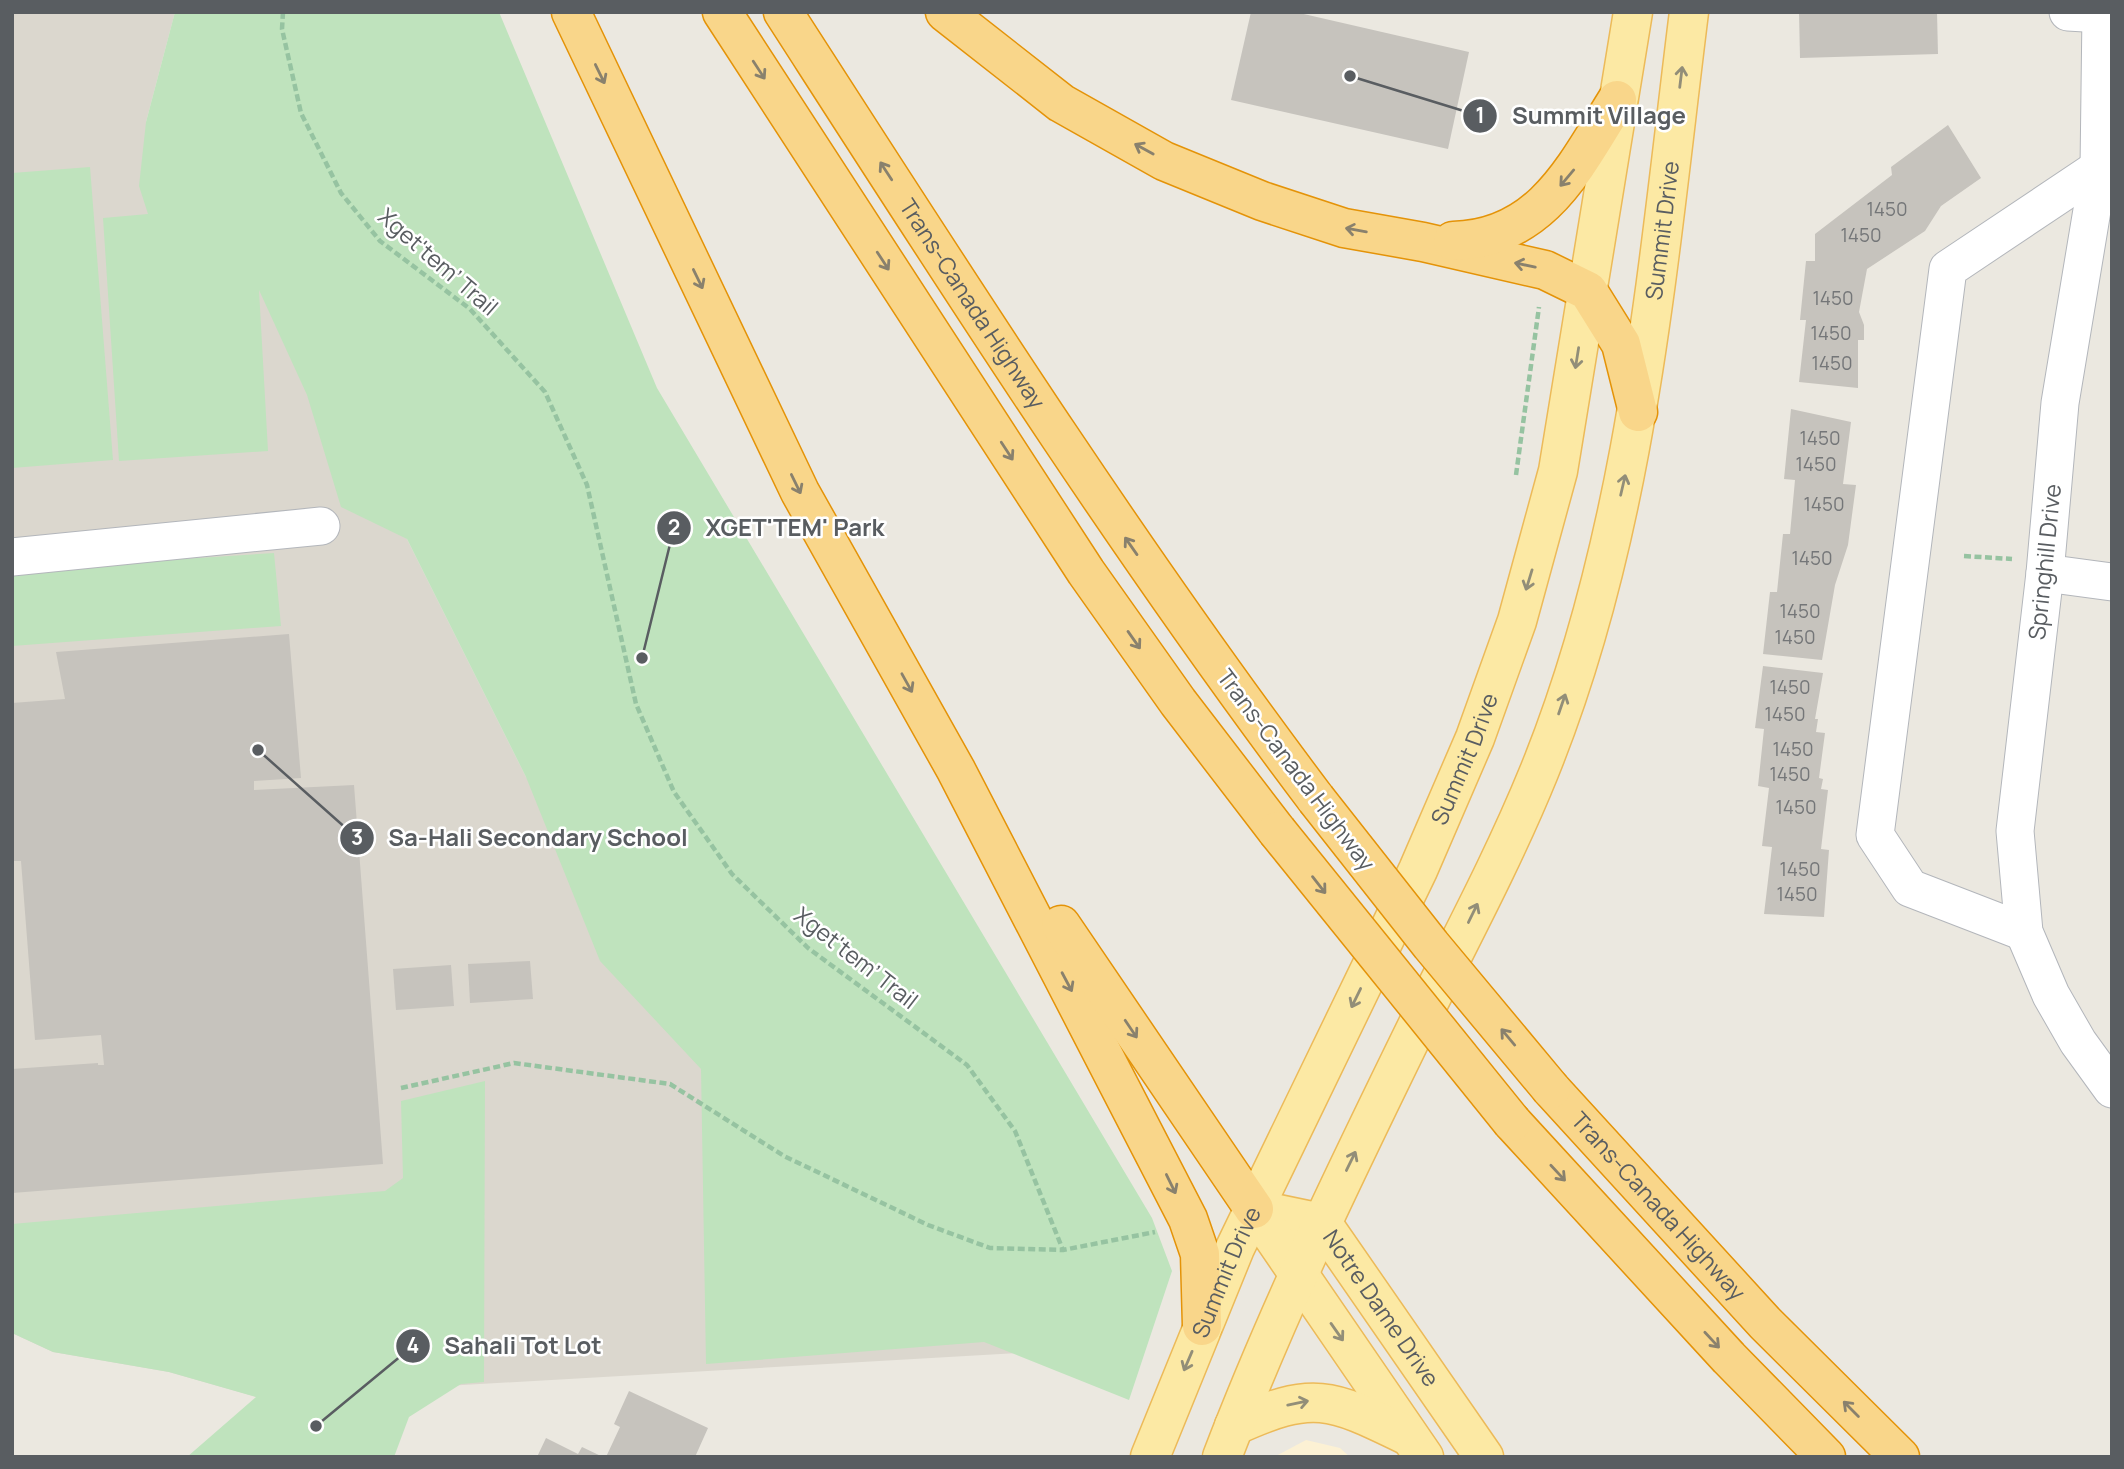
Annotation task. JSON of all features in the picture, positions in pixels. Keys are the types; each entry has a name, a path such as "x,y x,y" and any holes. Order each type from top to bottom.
{"highway":[{"path":"571,12 800,492 956,769 1188,1219 1200,1254 1202,1326"},
{"path":"722,12 1086,572 1178,702 1277,831 1512,1122 1728,1359 1826,1457"},
{"name":"Trans-Canada Highway","path":"783,12 1128,541 1219,671 1316,799 1431,945 1551,1089 1765,1323 1900,1457"},
{"path":"945,12 1061,103 1164,161 1262,201 1344,228 1423,242 1545,270 1588,291 1621,344 1638,412"},
{"path":"1423,242 1473,240 1504,233 1533,216 1573,171 1617,100"},
{"path":"956,769 1254,1209"}],"main road":[{"name":"Summit Drive","path":"1150,1457 1202,1326 1254,1209 1418,870 1475,738 1517,621 1558,471 1633,12"},
{"name":"Summit Drive","path":"1228,1441 1322,1223 1539,772 1579,655 1603,568 1638,412 1689,12"},
{"name":"Notre Dame Drive","path":"1254,1209 1322,1223 1484,1457"},
{"path":"1254,1209 1416,1446"},
{"path":"1228,1441 1270,1410 1308,1401 1351,1408 1416,1446"}],"street":[{"name":"Springhill Drive","path":"2090,13 2099,168 2060,402 2045,573 2015,831 2024,932 2051,995 2078,1042 2112,1089"},
{"path":"2024,932 1910,888 1875,835 1948,269 2099,168"},
{"path":"12,557 321,526"},
{"path":"2045,573 2112,582"}],"path":[{"name":"Xget'tem' Trail","path":"283,12 282,29 301,114 341,193 380,241 470,309 545,392 587,485 636,705 674,792 732,874 808,948 967,1065 1014,1131 1062,1250"},
{"path":"1514,489 1540,298"},
{"path":"1964,556 2001,558"},
{"path":"401,1088 514,1063 670,1084 784,1156 928,1225 989,1248 1062,1250 1163,1230"}],"shaded area":[{"path":"12,12 175,12 146,122 208,179 407,539 526,777 1052,1351 257,1397 169,1372 53,1352 12,1333"},
{"path":"1306,1440 1340,1448 1350,1457 1274,1457"}],"green space":[{"path":"175,12 499,12 657,388 1152,1218 1172,1271 1129,1400 984,1342 706,1364 701,1069 600,961 526,777 407,539 341,507 307,395 259,290 268,451 119,461 103,218 148,214 139,186 146,122"},
{"path":"90,167 113,460 12,468 12,173"},
{"path":"274,553 281,626 12,646 12,570"},
{"path":"485,1081 484,1382 461,1384 409,1417 394,1457 187,1457 256,1397 169,1372 53,1352 12,1333 12,1224 385,1191 403,1178 401,1101"}],"building":[{"path":"1251,12 1295,12 1469,52 1448,149 1231,100"},
{"path":"1799,12 1937,12 1938,54 1800,58"},
{"path":"1948,125 1981,178 1941,206 1925,231 1867,269 1859,312 1864,325 1864,340 1858,340 1858,388 1799,382 1806,320 1800,320 1806,261 1815,261 1815,234 1892,175 1891,167"},
{"path":"1791,409 1851,422 1843,484 1856,485 1848,545 1835,585 1822,660 1763,654 1770,592 1777,592 1783,534 1790,534 1795,480 1784,479"},
{"path":"289,634 301,778 254,781 254,790 354,785 383,1164 12,1193 12,1069 98,1063 104,1065 101,1035 35,1040 21,861 12,861 12,703 65,699 56,652"},
{"path":"1763,666 1823,673 1815,719 1818,719 1816,732 1825,733 1819,778 1823,779 1821,789 1828,790 1821,849 1829,850 1824,917 1764,914 1772,847 1762,846 1769,788 1758,786 1764,729 1755,728"},
{"path":"530,961 533,999 470,1003 468,964"},
{"path":"451,965 454,1006 396,1010 393,969"},
{"path":"629,1391 708,1428 695,1457 606,1457 620,1427 614,1424"},
{"path":"546,1438 578,1454 582,1447 603,1457 537,1457"}],"place":[{"name":"Summit Village","path":"1350,76"},
{"name":"XGET'TEM' Park","path":"642,658"},
{"name":"Sa-Hali Secondary School","path":"258,750"},
{"name":"Sahali Tot Lot","path":"316,1426"}]}
